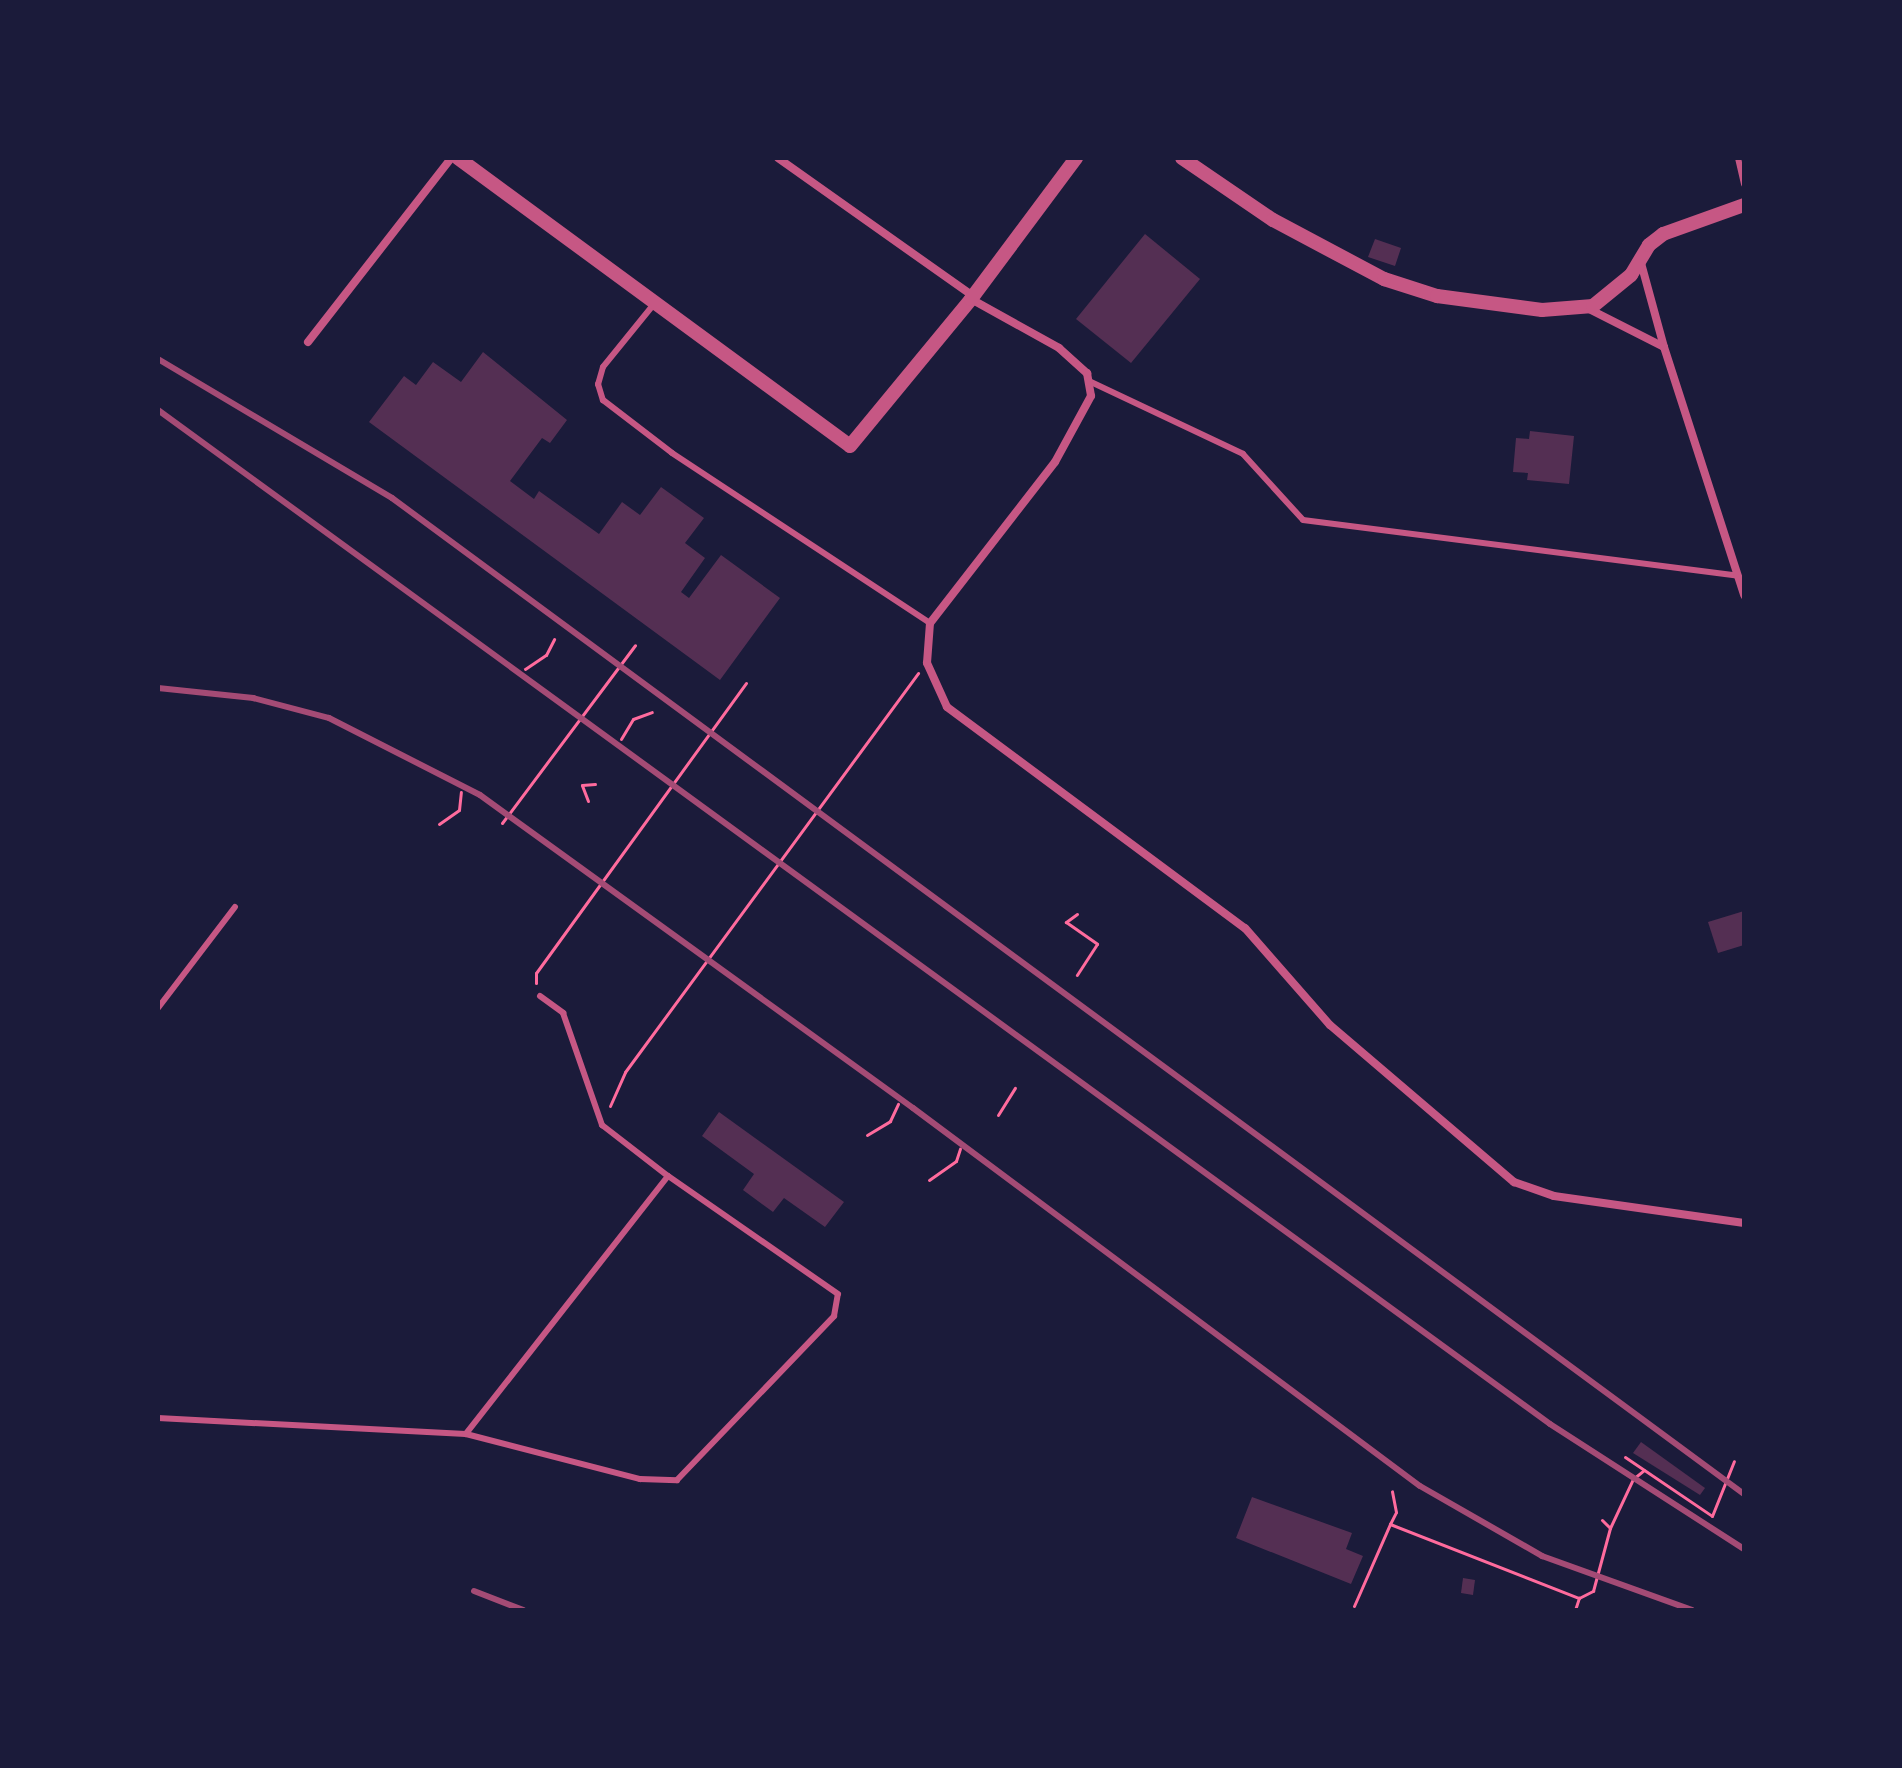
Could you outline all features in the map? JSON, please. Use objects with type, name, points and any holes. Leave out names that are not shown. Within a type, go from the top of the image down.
[{"type":"street","points":[[308,342],[451,158]]},
{"type":"street","points":[[458,158],[657,301],[850,446],[972,298],[1076,158]]},
{"type":"street","points":[[778,158],[972,298],[1059,348],[1091,382],[1087,411],[1055,462],[930,623],[925,640],[930,676],[955,715],[1245,928],[1330,1025],[1514,1182],[1554,1196],[1744,1223]]},
{"type":"street","points":[[1182,158],[1273,220],[1384,279],[1437,296],[1502,306],[1586,308],[1664,347]]},
{"type":"street","points":[[1586,308],[1612,294],[1663,234],[1744,205]]},
{"type":"street","points":[[1640,259],[1664,347],[1744,595]]},
{"type":"lane","points":[[1738,158],[1744,184]]},
{"type":"lane","points":[[657,301],[603,367],[598,384],[603,400],[672,453],[930,623]]},
{"type":"lane","points":[[1091,382],[1243,454],[1303,520],[1738,576]]},
{"type":"lane","points":[[158,1008],[235,907]]},
{"type":"lane","points":[[158,1418],[330,1431],[466,1434],[640,1479],[677,1480],[834,1316],[838,1294],[668,1176],[602,1125],[563,1013],[540,996]]},
{"type":"lane","points":[[466,1434],[668,1176]]},
{"type":"path","points":[[525,669],[546,655],[554,639]]},
{"type":"path","points":[[502,823],[635,645]]},
{"type":"path","points":[[602,1125],[625,1072],[918,674]]},
{"type":"path","points":[[536,973],[746,683]]},
{"type":"path","points":[[621,739],[633,719],[652,712]]},
{"type":"path","points":[[588,801],[582,785],[595,784]]},
{"type":"path","points":[[439,824],[459,810],[461,792]]},
{"type":"path","points":[[1077,914],[1066,922],[1097,944],[1077,975]]},
{"type":"path","points":[[998,1115],[1015,1088]]},
{"type":"path","points":[[867,1135],[890,1121],[898,1104]]},
{"type":"path","points":[[929,1180],[956,1161],[960,1149]]},
{"type":"path","points":[[1625,1457],[1712,1516],[1734,1461]]},
{"type":"path","points":[[1575,1610],[1579,1598],[1593,1591],[1610,1528],[1633,1479],[1644,1470]]},
{"type":"path","points":[[1354,1606],[1396,1512],[1392,1491]]},
{"type":"path","points":[[1602,1520],[1610,1528]]},
{"type":"path","points":[[1390,1524],[1579,1598]]},
{"type":"building","points":[[1145,234],[1200,279],[1131,363],[1076,319]]},
{"type":"building","points":[[1375,239],[1401,248],[1395,266],[1368,257]]},
{"type":"building","points":[[483,352],[567,420],[550,443],[542,438],[510,481],[534,499],[539,491],[599,534],[622,502],[640,515],[661,487],[704,518],[685,543],[705,558],[681,592],[689,598],[721,555],[780,598],[720,680],[369,422],[404,376],[416,385],[433,362],[461,382]]},
{"type":"building","points":[[1530,431],[1574,436],[1569,484],[1527,480],[1528,473],[1513,472],[1516,438],[1529,439]]},
{"type":"building","points":[[1744,911],[1744,945],[1718,953],[1708,922]]},
{"type":"building","points":[[719,1112],[844,1202],[825,1227],[784,1198],[773,1212],[743,1190],[754,1174],[702,1136]]},
{"type":"building","points":[[1641,1442],[1705,1488],[1700,1495],[1633,1453]]},
{"type":"building","points":[[1252,1497],[1352,1533],[1346,1549],[1363,1556],[1351,1584],[1236,1538]]},
{"type":"building","points":[[1463,1578],[1475,1580],[1473,1595],[1461,1593]]},
{"type":"railway","points":[[158,359],[392,498],[1744,1494]]},
{"type":"railway","points":[[158,410],[1550,1424],[1744,1549]]},
{"type":"railway","points":[[158,688],[253,698],[329,718],[480,795],[913,1108],[1420,1486],[1542,1556],[1692,1610]]},
{"type":"railway","points":[[474,1591],[523,1610]]}]
